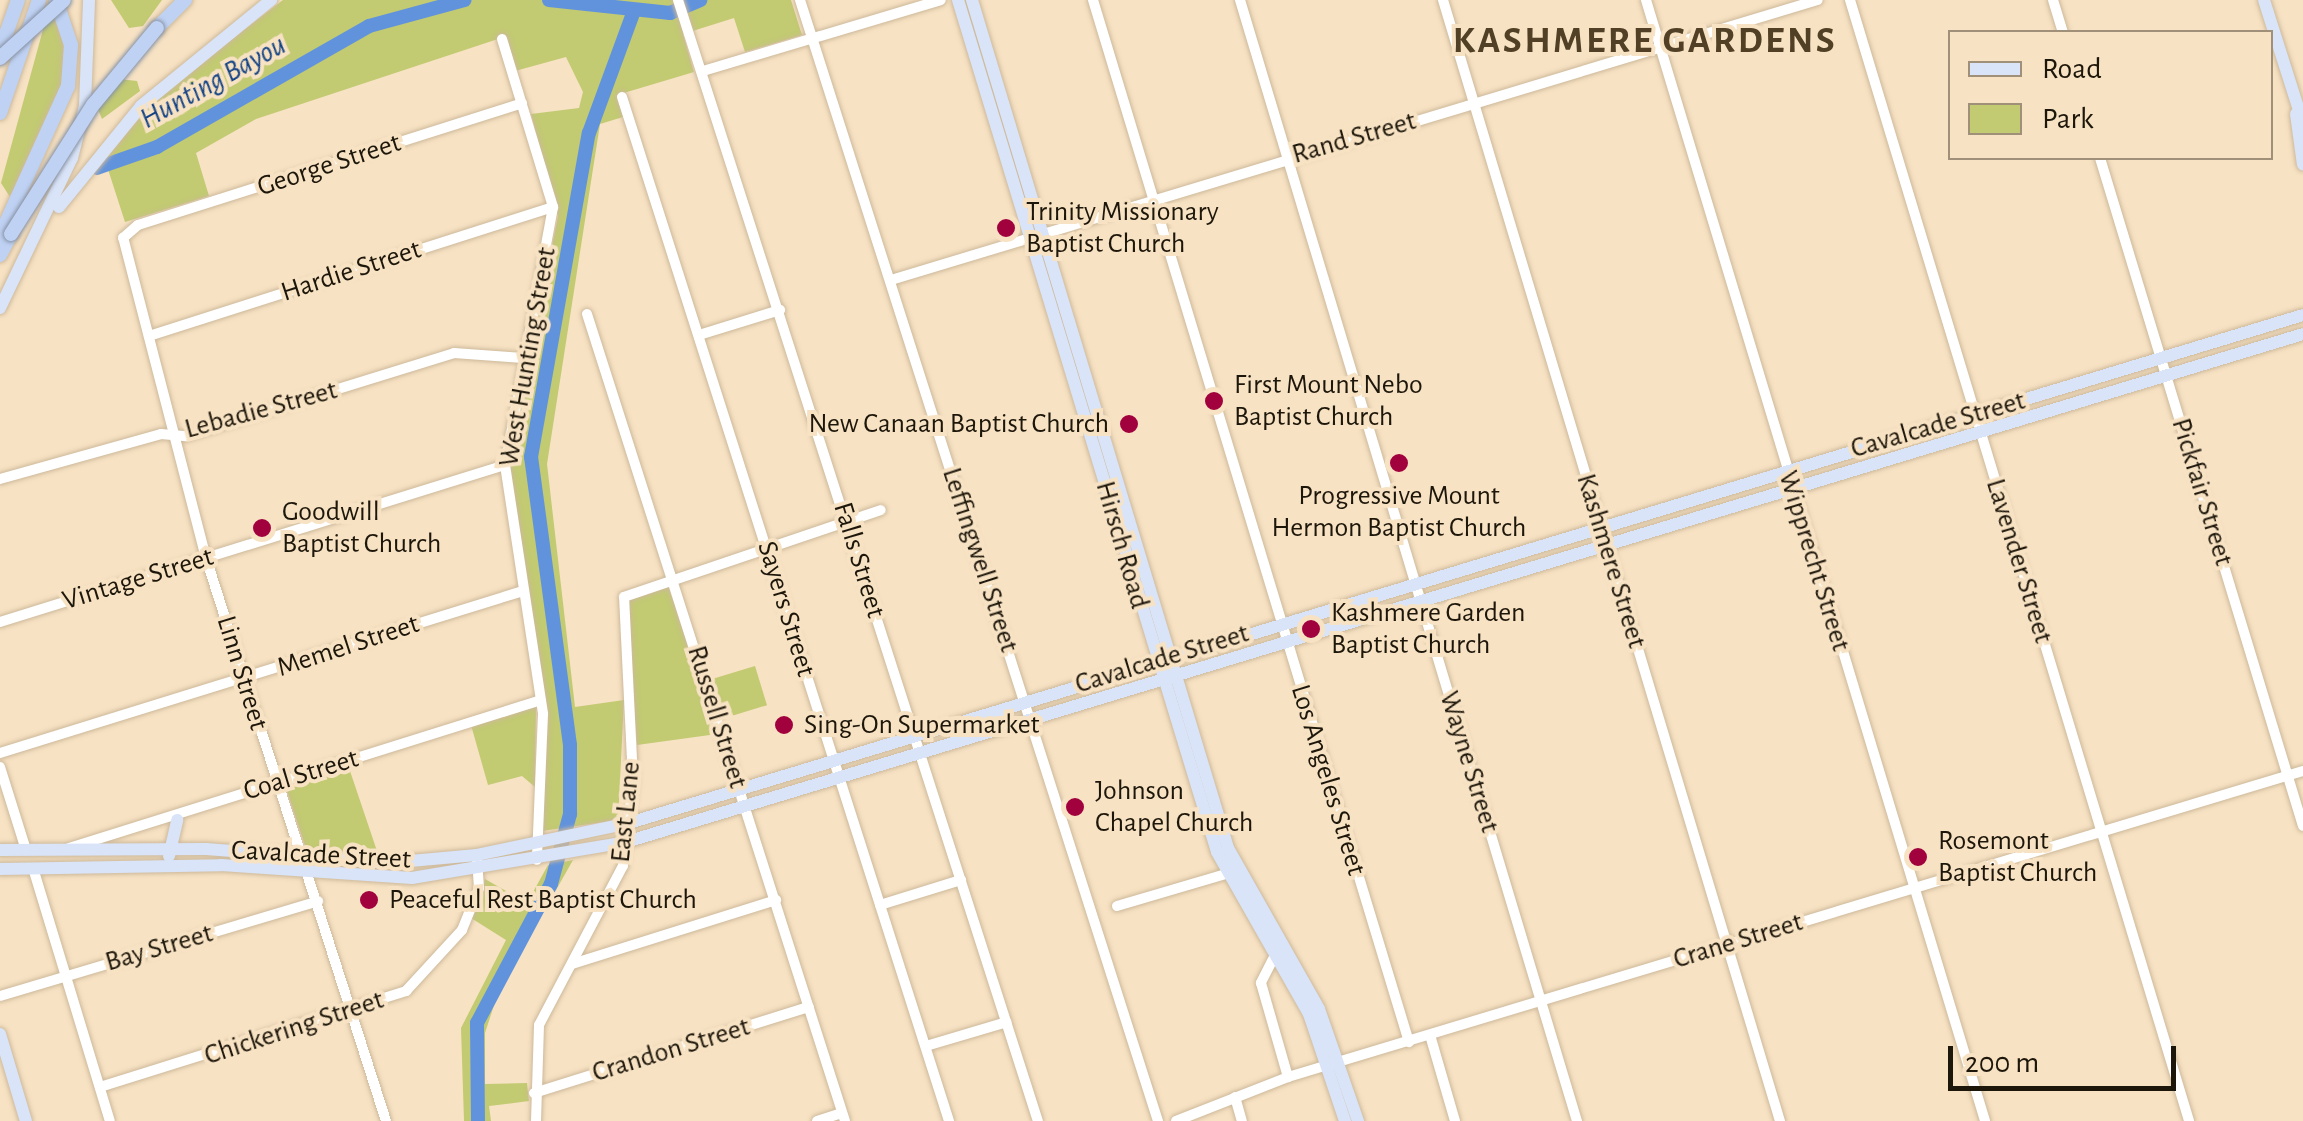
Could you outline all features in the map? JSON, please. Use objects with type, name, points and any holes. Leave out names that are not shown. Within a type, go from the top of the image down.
[{"type":"highway","points":[[0,55],[18,0]]},
{"type":"highway","points":[[0,113],[40,0]]},
{"type":"highway","points":[[0,255],[5,233],[68,86],[70,45],[56,0]]},
{"type":"highway","points":[[0,55],[64,0]]},
{"type":"highway","points":[[5,233],[92,105],[185,0]]},
{"type":"main road","points":[[49,221],[85,106],[88,0]]},
{"type":"main road","points":[[0,308],[49,221],[141,106],[271,0]]},
{"type":"main road","name":"Hirsch Road","points":[[958,0],[1037,236]]},
{"type":"main road","name":"Hirsch Road","points":[[972,0],[1099,447],[1231,872],[1334,1064]]},
{"type":"main road","points":[[2264,0],[2297,87],[2303,164]]},
{"type":"main road","name":"Cavalcade Street","points":[[0,850],[169,849],[389,863],[476,855],[628,823],[1600,525],[2303,315]]},
{"type":"main road","name":"Cavalcade Street","points":[[0,869],[169,865],[390,879],[478,872],[626,842],[2303,334]]},
{"type":"main road","points":[[2068,386],[2072,404]]},
{"type":"main road","points":[[1880,442],[1885,460]]},
{"type":"main road","points":[[1692,498],[1698,517]]},
{"type":"main road","points":[[1505,555],[1512,574]]},
{"type":"main road","points":[[169,865],[177,820]]},
{"type":"main road","points":[[389,863],[390,879]]},
{"type":"main road","points":[[0,1034],[26,1121]]},
{"type":"main road","points":[[1334,1064],[1345,1121]]},
{"type":"main road","points":[[1334,1064],[1358,1121]]},
{"type":"street","name":"Falls Street","points":[[678,0],[1038,1121]]},
{"type":"street","name":"Leffingwell Street","points":[[800,0],[1158,1121]]},
{"type":"street","points":[[703,71],[941,0]]},
{"type":"street","name":"Los Angeles Street","points":[[1093,0],[1409,1042]]},
{"type":"street","name":"Wayne Street","points":[[1240,0],[1577,1121]]},
{"type":"street","name":"Kashmere Street","points":[[1444,0],[1780,1121]]},
{"type":"street","name":"Wipprecht Street","points":[[1646,0],[1985,1121]]},
{"type":"street","name":"Rand Street","points":[[891,280],[1818,0]]},
{"type":"street","name":"Lavender Street","points":[[1850,0],[2189,1121]]},
{"type":"street","points":[[2053,0],[2062,30]]},
{"type":"street","name":"West Hunting Street","points":[[502,39],[553,207],[505,466],[540,700],[535,842],[543,859]]},
{"type":"street","name":"Sayers Street","points":[[622,97],[950,1121]]},
{"type":"street","name":"George Street","points":[[136,226],[522,103]]},
{"type":"street","name":"Pickfair Street","points":[[2101,160],[2303,826]]},
{"type":"street","name":"Hardie Street","points":[[149,336],[553,207]]},
{"type":"street","name":"Linn Street","points":[[136,226],[122,250],[178,435],[206,558],[386,1121]]},
{"type":"street","points":[[699,334],[780,310]]},
{"type":"street","name":"Russell Street","points":[[587,314],[844,1117]]},
{"type":"street","name":"Lebadie Street","points":[[0,479],[178,435],[454,353],[522,358]]},
{"type":"street","name":"Vintage Street","points":[[0,622],[505,466]]},
{"type":"street","name":"East Lane","points":[[536,1121],[534,1040],[571,964],[612,894],[626,842],[632,700],[620,608],[635,588],[881,510]]},
{"type":"street","name":"Memel Street","points":[[0,753],[523,592]]},
{"type":"street","name":"Coal Street","points":[[64,850],[177,820],[276,783],[540,700]]},
{"type":"street","points":[[0,767],[26,850]]},
{"type":"street","name":"Crane Street","points":[[1176,1121],[1288,1076],[2303,770]]},
{"type":"street","points":[[476,855],[478,872]]},
{"type":"street","points":[[33,868],[110,1121]]},
{"type":"street","name":"Chickering Street","points":[[100,1087],[352,1013],[406,991],[439,963],[472,910],[478,872]]},
{"type":"street","points":[[1117,906],[1231,872]]},
{"type":"street","points":[[880,904],[961,880]]},
{"type":"street","points":[[571,964],[776,900]]},
{"type":"street","name":"Bay Street","points":[[0,996],[318,902]]},
{"type":"street","points":[[1278,955],[1261,983],[1288,1076]]},
{"type":"street","name":"Crandon Street","points":[[534,1093],[809,1007]]},
{"type":"street","points":[[926,1046],[1007,1022]]},
{"type":"street","points":[[1430,1035],[1454,1121]]},
{"type":"street","points":[[1235,1097],[1242,1121]]},
{"type":"street","points":[[817,1121],[844,1117]]},
{"type":"green space","points":[[111,0],[162,0],[143,26],[129,28]]},
{"type":"green space","points":[[283,0],[791,0],[802,35],[745,52],[734,18],[683,34],[694,72],[617,95],[623,117],[600,124],[547,464],[575,707],[624,700],[618,820],[542,831],[546,748],[507,473],[558,216],[531,114],[579,108],[583,92],[566,57],[515,71],[504,37],[256,119],[196,153],[209,196],[125,222],[104,157],[166,90]]},
{"type":"green space","points":[[50,4],[64,42],[63,83],[10,197],[1,183]]},
{"type":"green space","points":[[119,79],[137,81],[140,91],[102,119],[97,107]]},
{"type":"green space","points":[[667,582],[717,734],[637,745],[626,601]]},
{"type":"green space","points":[[755,666],[767,705],[719,720],[707,681]]},
{"type":"green space","points":[[536,707],[535,787],[522,776],[488,785],[471,725]]},
{"type":"green space","points":[[349,768],[378,854],[306,849],[286,788]]},
{"type":"green space","points":[[573,860],[498,993],[485,1033],[485,1084],[527,1083],[529,1101],[489,1106],[491,1121],[464,1121],[461,1028],[506,940],[471,918],[485,879],[527,903],[548,865]]},
{"type":"waterway","name":"Hunting Bayou","points":[[97,168],[157,147],[369,26],[465,0]]},
{"type":"waterway","name":"Hunting Bayou","points":[[549,0],[670,13],[700,0]]},
{"type":"waterway","points":[[478,1121],[477,1023],[551,884],[570,814],[570,745],[531,457],[589,133],[634,11]]},
{"type":"place","name":"Trinity Missionary Baptist Church","points":[[1006,228]]},
{"type":"place","name":"First Mount Nebo Baptist Church","points":[[1214,401]]},
{"type":"place","name":"New Canaan Baptist Church","points":[[1129,424]]},
{"type":"place","name":"Progressive Mount Hermon Baptist Church","points":[[1399,463]]},
{"type":"place","name":"Goodwill Baptist Church","points":[[262,528]]},
{"type":"place","name":"Kashmere Garden Baptist Church","points":[[1311,629]]},
{"type":"place","name":"Sing-On Supermarket","points":[[784,725]]},
{"type":"place","name":"Johnson Chapel Church","points":[[1075,807]]},
{"type":"place","name":"Rosemont Baptist Church","points":[[1918,857]]},
{"type":"place","name":"Peaceful Rest Baptist Church","points":[[369,900]]},
{"type":"district","name":"KASHMERE GARDENS","points":[[1645,42]]}]
